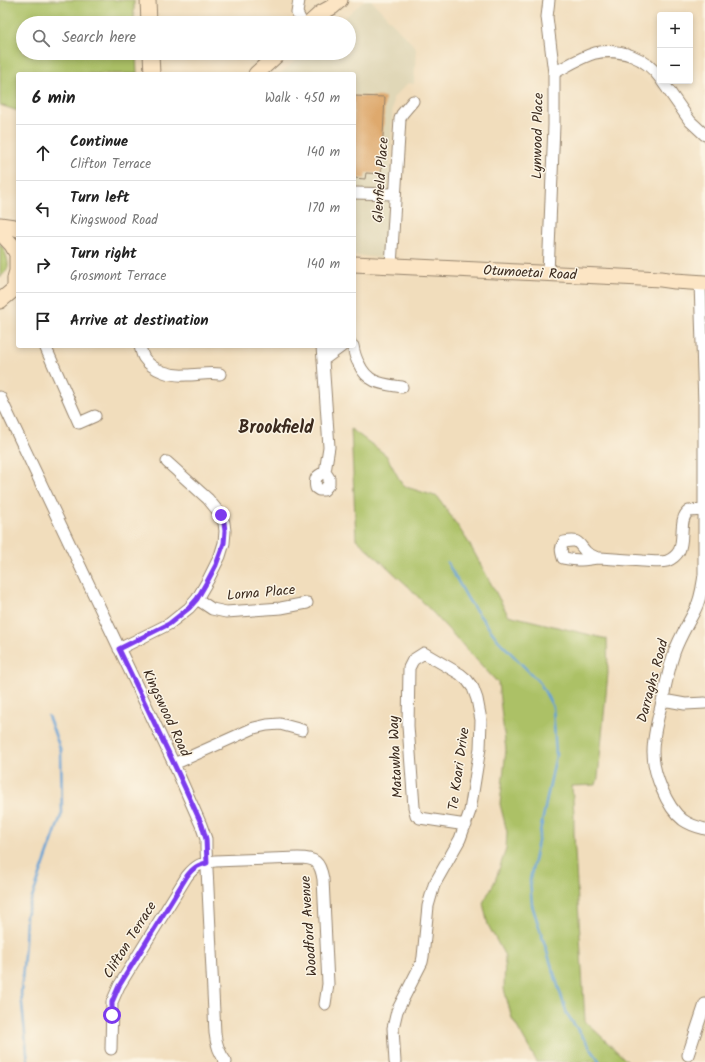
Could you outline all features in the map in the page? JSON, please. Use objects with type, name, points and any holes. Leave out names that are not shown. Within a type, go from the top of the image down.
[{"type":"main road","points":[[148,0],[149,16]]},
{"type":"main road","points":[[318,16],[340,0]]},
{"type":"main road","points":[[151,60],[152,72]]},
{"type":"main road","points":[[258,72],[271,60]]},
{"type":"main road","points":[[0,225],[16,228]]},
{"type":"main road","points":[[0,232],[16,251]]},
{"type":"main road","name":"Otumoetai Road","points":[[356,264],[661,279],[702,283]]},
{"type":"main road","points":[[0,301],[16,289]]},
{"type":"street","points":[[298,16],[297,13],[299,0]]},
{"type":"street","name":"Lynwood Place","points":[[548,274],[554,124],[554,73],[547,16],[549,0]]},
{"type":"street","points":[[554,73],[595,53],[619,51],[641,60],[649,65],[657,74]]},
{"type":"street","points":[[664,84],[690,121],[705,135]]},
{"type":"street","name":"Glenfield Place","points":[[391,266],[400,119],[402,114],[413,101]]},
{"type":"street","points":[[356,193],[395,194]]},
{"type":"street","name":"Darraghs Road","points":[[702,283],[704,575],[702,589],[696,609],[673,654],[655,731],[653,752],[655,768],[668,802],[678,815],[692,825],[705,829]]},
{"type":"street","points":[[45,348],[79,423],[96,416]]},
{"type":"street","points":[[141,348],[143,357],[150,364],[169,374],[220,374]]},
{"type":"street","points":[[322,348],[329,447],[325,472]]},
{"type":"street","points":[[323,360],[339,348]]},
{"type":"street","points":[[354,348],[360,367],[369,378],[380,383],[402,386]]},
{"type":"street","name":"Kingswood Road","points":[[0,397],[174,764],[203,830],[206,839],[215,1033],[218,1049],[226,1062]]},
{"type":"street","points":[[119,649],[169,624],[189,608],[197,599],[222,551],[225,531],[221,515],[208,499],[167,462]]},
{"type":"street","points":[[597,558],[657,562],[668,561],[678,553],[681,546],[685,514],[689,511],[704,510]]},
{"type":"street","name":"Lorna Place","points":[[197,599],[212,609],[226,612],[282,608],[307,603]]},
{"type":"street","name":"Matawha Way","points":[[424,653],[413,660],[409,668],[408,726],[415,811],[416,815],[420,818],[466,825]]},
{"type":"street","name":"Te Koari Drive","points":[[395,1062],[393,1036],[397,1011],[422,962],[428,906],[434,885],[460,839],[466,825],[470,811],[480,748],[481,720],[477,699],[473,688],[460,674],[424,653]]},
{"type":"street","points":[[663,700],[685,704],[705,703]]},
{"type":"street","points":[[174,764],[254,728],[280,724],[302,730]]},
{"type":"street","name":"Woodford Avenue","points":[[207,863],[215,861],[298,858],[311,859],[317,862],[320,866],[323,879],[328,984],[325,1004]]},
{"type":"street","name":"Clifton Terrace","points":[[112,1049],[112,1002],[119,986],[187,876],[199,864],[207,863]]},
{"type":"street","points":[[688,1055],[705,1004]]},
{"type":"shaded area","points":[[365,0],[371,0],[416,48],[414,84],[408,83],[393,98],[387,259],[356,255],[356,72],[282,72],[296,60],[356,60],[356,16],[346,16]]},
{"type":"green space","points":[[0,0],[134,0],[134,16],[16,16],[16,60],[136,60],[137,72],[16,72],[16,110],[0,105]]},
{"type":"green space","points":[[0,243],[8,260],[8,267],[0,277]]},
{"type":"green space","points":[[351,429],[386,455],[403,486],[438,497],[469,543],[508,615],[607,639],[608,673],[598,778],[596,785],[572,786],[574,834],[585,1021],[628,1062],[537,1062],[512,1018],[504,989],[505,956],[488,925],[483,903],[495,881],[506,849],[507,832],[500,804],[506,750],[498,683],[409,587],[356,539]]},
{"type":"building","points":[[356,96],[385,97],[381,174],[366,173],[365,179],[356,178]]},
{"type":"waterway","points":[[447,562],[469,601],[498,640],[540,683],[553,707],[556,755],[530,880],[532,905],[567,1014],[600,1062]]},
{"type":"waterway","points":[[28,1062],[21,994],[26,915],[62,813],[61,751],[48,716]]},
{"type":"district","name":"Brookfield","points":[[276,428]]},
{"type":"route","points":[[112,1015],[112,1002],[119,986],[187,876],[199,864],[207,863],[206,839],[202,825],[119,649],[169,624],[189,608],[197,599],[222,551],[225,531],[221,515]]}]
